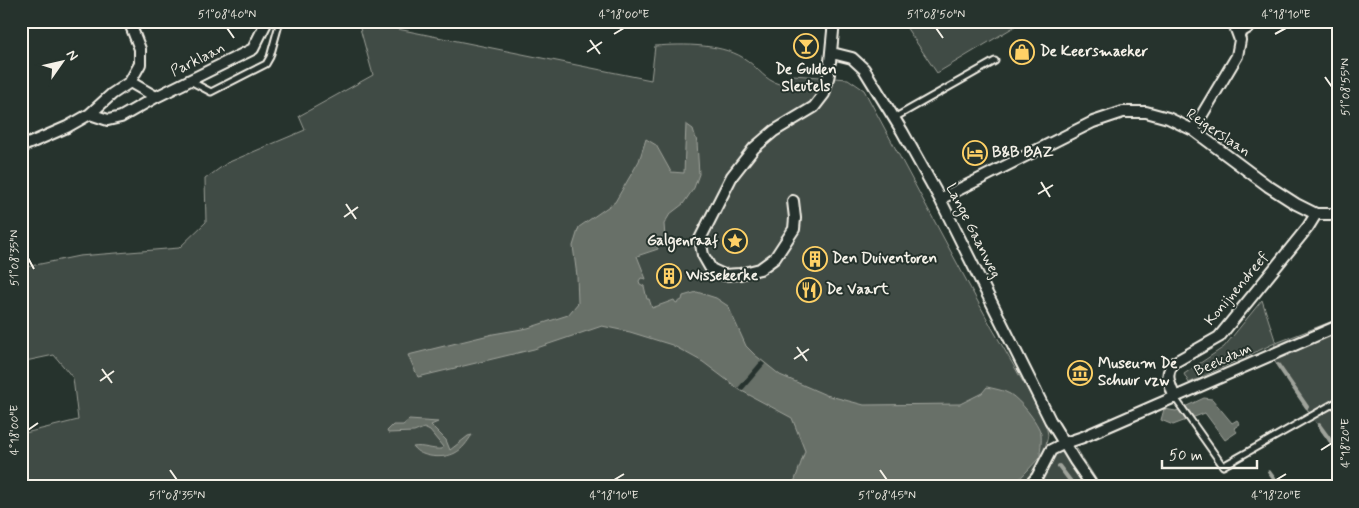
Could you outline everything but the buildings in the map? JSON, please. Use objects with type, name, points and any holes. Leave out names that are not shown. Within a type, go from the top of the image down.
[{"type":"street","points":[[21,147],[90,114],[112,94],[130,82],[140,64],[140,49],[130,21]]},
{"type":"street","name":"Parklaan","points":[[90,114],[108,120],[121,117],[156,97],[253,49],[267,21]]},
{"type":"street","name":"Lange Gaanweg","points":[[834,21],[831,58],[852,58],[864,69],[894,118],[940,199],[1050,420],[1093,487]]},
{"type":"street","points":[[1193,130],[1237,56],[1240,46],[1239,33],[1234,21]]},
{"type":"street","points":[[1239,33],[1259,21]]},
{"type":"street","points":[[793,201],[794,229],[775,258],[760,269],[740,274],[724,275],[711,269],[703,255],[700,239],[732,176],[754,148],[774,132],[814,107],[824,94],[829,74]]},
{"type":"street","points":[[130,82],[156,97]]},
{"type":"street","name":"Reigerslaan","points":[[940,199],[1093,122],[1123,112],[1146,112],[1168,118],[1193,130],[1268,186],[1296,204],[1316,214],[1338,214]]},
{"type":"street","name":"Konijnendreef","points":[[1175,398],[1166,376],[1169,368],[1175,362],[1220,336],[1308,227],[1316,214]]},
{"type":"street","name":"Beekdam","points":[[1064,443],[1175,398],[1338,326]]},
{"type":"street","points":[[1028,487],[1037,477],[1051,450],[1064,443]]},
{"type":"lane","points":[[190,80],[211,92],[266,64],[270,57],[280,21]]},
{"type":"lane","points":[[894,118],[996,61]]},
{"type":"lane","points":[[1175,398],[1223,466],[1338,401]]},
{"type":"shaded area","points":[[358,21],[651,80],[655,46],[678,45],[716,48],[739,55],[766,77],[779,84],[793,75],[848,79],[864,90],[992,328],[1045,420],[1048,435],[1044,454],[1077,449],[1101,487],[21,487],[21,434],[78,420],[73,378],[54,355],[21,362],[21,268],[79,256],[179,248],[206,222],[205,179],[227,163],[305,130],[299,116],[373,75]]},
{"type":"shaded area","points":[[915,21],[1024,21],[937,73],[906,27]]},
{"type":"shaded area","points":[[686,124],[693,129],[697,142],[699,174],[694,188],[683,204],[670,214],[664,224],[665,237],[655,241],[658,249],[637,256],[646,279],[641,278],[639,281],[644,286],[647,299],[649,299],[652,308],[674,300],[676,303],[682,300],[683,296],[697,292],[716,298],[728,306],[746,346],[780,375],[826,395],[864,405],[960,404],[982,393],[987,387],[1007,393],[1019,401],[1041,434],[1040,457],[1012,487],[786,487],[795,480],[805,451],[792,418],[740,390],[703,362],[672,345],[630,332],[602,326],[534,349],[418,377],[408,355],[493,334],[528,328],[568,315],[578,303],[573,246],[579,227],[615,202],[639,161],[646,139],[656,145],[671,172],[684,173]]},
{"type":"shaded area","points":[[1262,300],[1276,343],[1338,319],[1338,455],[1273,359],[1275,343],[1189,383],[1184,374],[1224,347]]},
{"type":"shaded area","points":[[1204,398],[1212,399],[1232,423],[1237,420],[1240,424],[1234,428],[1237,432],[1225,440],[1205,413],[1173,425],[1161,420],[1164,409],[1176,411]]},
{"type":"shaded area","points":[[409,420],[438,422],[431,425],[446,440],[450,450],[472,435],[463,447],[455,453],[439,457],[427,455],[413,447],[442,449],[443,447],[430,431],[424,428],[414,432],[388,433],[387,431],[393,425],[403,425]]},
{"type":"pier","points":[[761,361],[765,364],[742,391],[738,388]]},
{"type":"waterway","points":[[1278,365],[1307,407]]},
{"type":"waterway","points":[[1319,425],[1338,451]]},
{"type":"waterway","points":[[1059,466],[1075,487]]},
{"type":"waterway","points":[[1269,472],[1280,487]]},
{"type":"place","name":"De Gulden Sleutels","points":[[806,46]]},
{"type":"place","name":"De Keersmaeker","points":[[1022,52]]},
{"type":"place","name":"B&B BAZ","points":[[975,153]]},
{"type":"place","name":"Galgenraaf","points":[[735,241]]},
{"type":"place","name":"Den Duiventoren","points":[[815,259]]},
{"type":"place","name":"Wissekerke","points":[[669,276]]},
{"type":"place","name":"De Vaart","points":[[809,290]]},
{"type":"place","name":"Museum De Schuur vzw","points":[[1080,373]]}]
